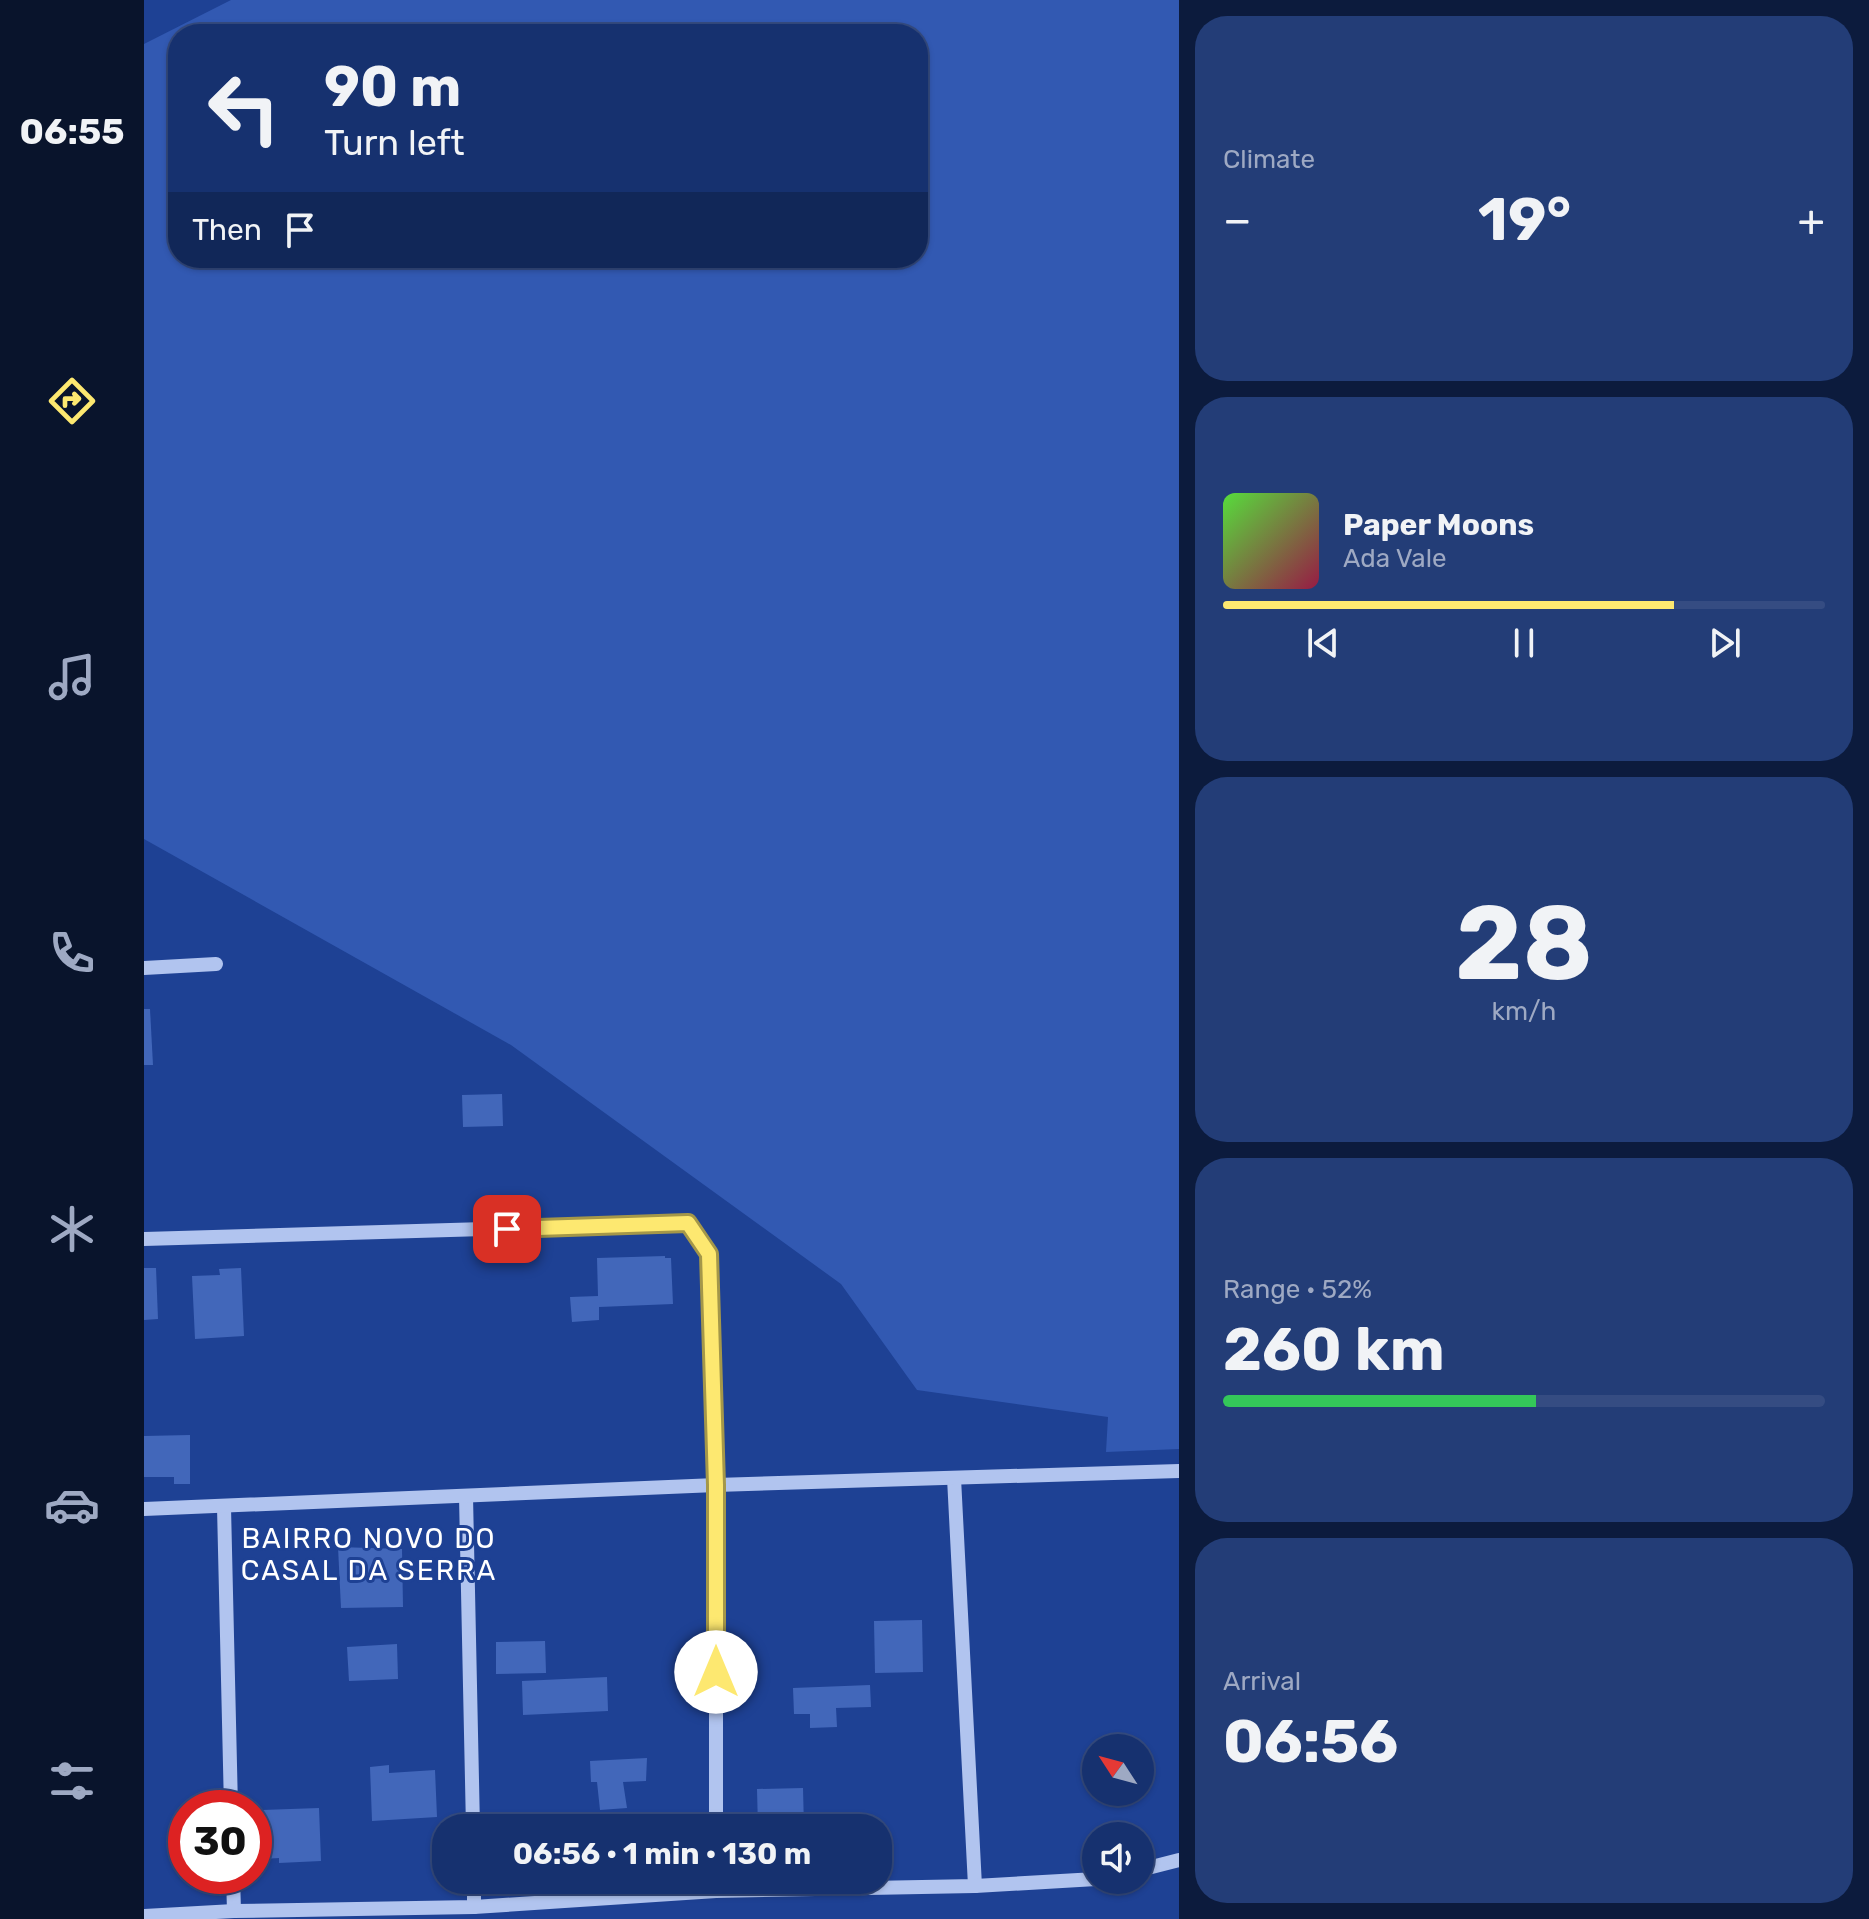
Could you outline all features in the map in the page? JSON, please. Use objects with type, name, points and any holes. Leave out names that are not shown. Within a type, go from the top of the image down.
[{"type":"street","points":[[144,968],[216,964]]},
{"type":"street","points":[[144,1239],[688,1223],[709,1254],[716,1485],[716,1814]]},
{"type":"street","points":[[144,1509],[716,1485],[1179,1471]]},
{"type":"street","points":[[954,1478],[975,1886]]},
{"type":"street","points":[[466,1496],[473,1814]]},
{"type":"street","points":[[224,1507],[231,1790]]},
{"type":"street","points":[[1154,1866],[1179,1860]]},
{"type":"street","points":[[892,1886],[975,1886],[1082,1880]]},
{"type":"street","points":[[234,1894],[234,1911]]},
{"type":"street","points":[[474,1894],[474,1907]]},
{"type":"street","points":[[144,1916],[234,1911],[474,1907],[617,1894]]},
{"type":"shaded area","points":[[231,0],[1179,0],[1179,1449],[1106,1452],[1108,1417],[917,1390],[841,1284],[511,1045],[144,839],[144,44],[168,32],[168,268],[928,268],[928,24],[184,24]]},
{"type":"building","points":[[144,1009],[150,1009],[153,1065],[144,1065]]},
{"type":"building","points":[[502,1094],[503,1126],[463,1127],[462,1095]]},
{"type":"building","points":[[597,1258],[671,1258],[673,1304],[599,1307],[599,1320],[572,1322],[570,1297],[598,1296]]},
{"type":"building","points":[[144,1268],[156,1268],[158,1319],[144,1320]]},
{"type":"building","points":[[241,1268],[244,1336],[195,1339],[192,1276],[220,1275],[219,1269]]},
{"type":"building","points":[[190,1435],[190,1484],[174,1484],[174,1477],[144,1477],[144,1436]]},
{"type":"building","points":[[338,1547],[402,1549],[403,1607],[341,1608]]},
{"type":"building","points":[[922,1620],[923,1672],[875,1673],[874,1621]]},
{"type":"building","points":[[545,1641],[546,1673],[496,1674],[496,1642]]},
{"type":"building","points":[[397,1644],[398,1679],[349,1681],[347,1647]]},
{"type":"building","points":[[607,1677],[608,1711],[523,1715],[522,1681]]},
{"type":"building","points":[[870,1685],[871,1707],[836,1708],[837,1727],[810,1728],[810,1714],[794,1714],[793,1688]]},
{"type":"building","points":[[647,1758],[646,1781],[623,1782],[627,1808],[600,1810],[597,1782],[591,1782],[590,1761]]},
{"type":"building","points":[[389,1765],[389,1773],[435,1770],[437,1814],[432,1814],[432,1817],[372,1821],[370,1767]]},
{"type":"building","points":[[803,1788],[804,1814],[758,1814],[757,1789]]},
{"type":"building","points":[[319,1808],[321,1861],[279,1863],[279,1858],[272,1858],[272,1810]]},
{"type":"district","name":"BAIRRO NOVO DO CASAL DA SERRA","points":[[369,1554]]},
{"type":"route","points":[[507,1229],[688,1223],[709,1254],[716,1485],[716,1672]]}]
